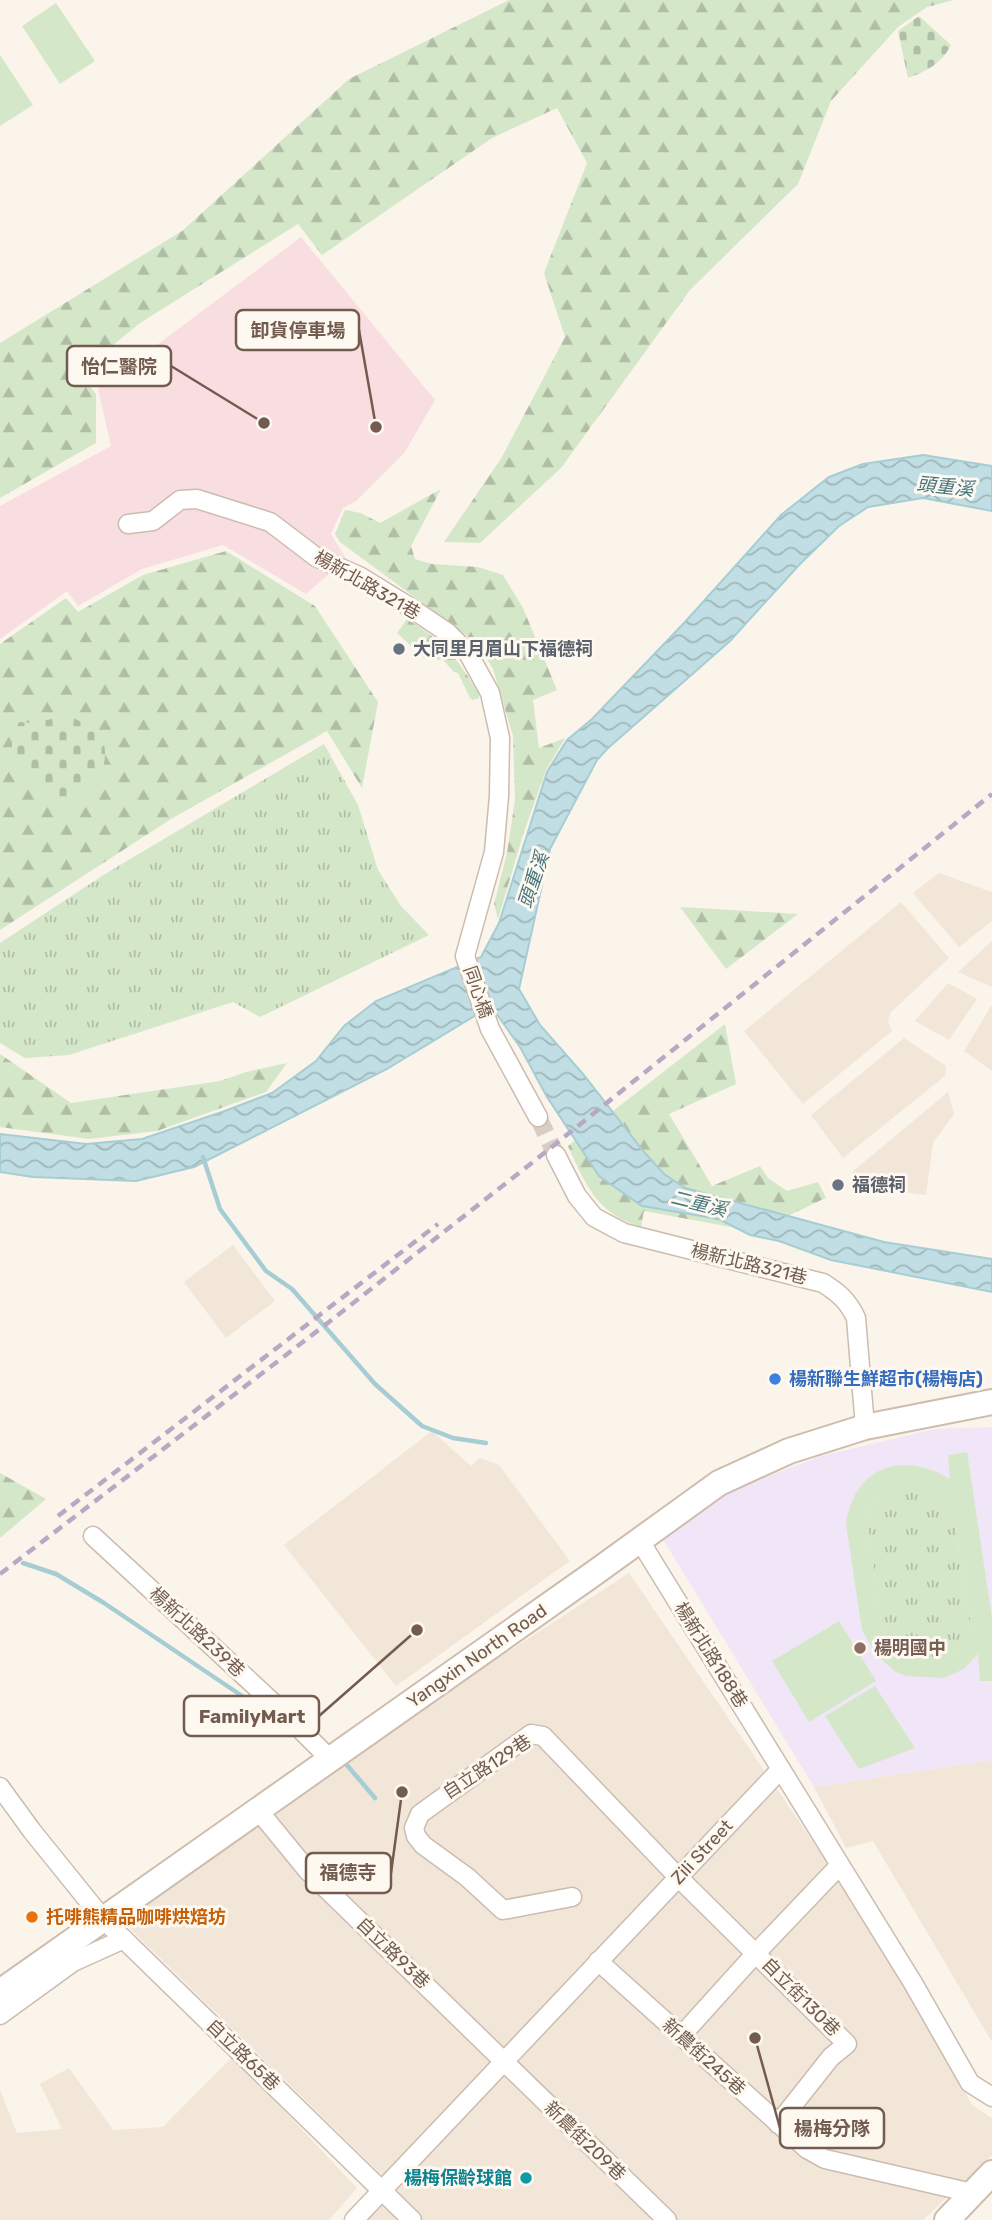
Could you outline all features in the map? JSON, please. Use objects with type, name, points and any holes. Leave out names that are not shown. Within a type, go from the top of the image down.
[{"type":"street","name":"楊新北路321巷","points":[[128,524],[153,521],[180,500],[197,499],[270,522],[316,558],[359,576],[408,606],[448,633],[468,653],[491,693],[500,738],[494,852],[465,956]]},
{"type":"street","name":"同心橋","points":[[465,956],[490,1029],[538,1117]]},
{"type":"street","name":"楊新北路321巷","points":[[556,1155],[577,1196],[594,1217],[624,1233],[823,1283],[839,1292],[856,1318],[865,1427]]},
{"type":"street","name":"Yangxin North Road","points":[[0,1992],[719,1483],[789,1451],[865,1427],[992,1402]]},
{"type":"street","name":"楊新北路239巷","points":[[93,1536],[281,1710],[330,1759]]},
{"type":"street","name":"楊新北路188巷","points":[[640,1541],[781,1769]]},
{"type":"street","name":"自立路129巷","points":[[572,1897],[503,1910],[467,1877],[423,1845],[414,1828],[420,1814],[531,1734],[543,1736],[678,1877]]},
{"type":"street","points":[[781,1769],[913,1983],[970,2083],[992,2097]]},
{"type":"street","name":"Zili Street","points":[[354,2220],[781,1769]]},
{"type":"street","name":"自立路65巷","points":[[0,1787],[103,1919],[412,2220]]},
{"type":"street","name":"自立路93巷","points":[[258,1810],[308,1871],[503,2063]]},
{"type":"street","points":[[681,2036],[756,1952],[840,1866]]},
{"type":"street","name":"自立街130巷","points":[[678,1877],[847,2044],[831,2057],[778,2124]]},
{"type":"street","points":[[0,2015],[73,1962],[124,1939]]},
{"type":"street","name":"新農街245巷","points":[[598,1961],[807,2149],[825,2159],[972,2193]]},
{"type":"street","name":"新農街209巷","points":[[503,2063],[667,2220]]},
{"type":"street","points":[[947,2220],[992,2172]]},
{"type":"shaded area","points":[[301,237],[435,400],[405,452],[356,501],[343,508],[331,534],[346,559],[306,594],[223,545],[142,569],[78,606],[67,591],[0,639],[0,506],[111,446],[98,389]]},
{"type":"shaded area","points":[[939,873],[992,892],[992,921],[959,947],[913,893]]},
{"type":"shaded area","points":[[901,902],[949,958],[890,1013],[888,1022],[892,1031],[803,1104],[744,1031]]},
{"type":"shaded area","points":[[992,941],[992,987],[958,972]]},
{"type":"shaded area","points":[[948,983],[977,999],[949,1040],[915,1021]]},
{"type":"shaded area","points":[[992,1006],[992,1071],[964,1051]]},
{"type":"shaded area","points":[[904,1038],[946,1066],[945,1076],[843,1158],[811,1115]]},
{"type":"shaded area","points":[[948,1092],[954,1114],[933,1143],[926,1195],[866,1191],[852,1172]]},
{"type":"shaded area","points":[[233,1245],[275,1301],[226,1338],[184,1282]]},
{"type":"shaded area","name":"楊明國中","points":[[992,1427],[992,1760],[814,1787],[661,1536],[725,1493],[821,1456],[935,1429]]},
{"type":"shaded area","points":[[432,1431],[471,1466],[480,1458],[499,1465],[570,1561],[396,1686],[284,1545]]},
{"type":"shaded area","points":[[629,1573],[909,1982],[972,2105],[992,2118],[992,2155],[923,2220],[354,2220],[391,2184],[116,1915],[309,1781]]},
{"type":"shaded area","points":[[992,1760],[992,2042],[873,1841],[846,1848],[814,1787]]},
{"type":"shaded area","points":[[233,2056],[357,2188],[329,2220],[0,2220],[0,2090],[17,2133],[62,2129],[40,2084],[69,2068],[113,2130],[163,2127]]},
{"type":"green space","points":[[509,0],[954,0],[927,7],[898,27],[831,101],[798,184],[690,290],[561,468],[480,543],[444,542],[502,457],[565,337],[544,273],[587,163],[557,108],[492,138],[322,255],[298,224],[140,323],[79,373],[96,394],[96,443],[0,498],[0,343],[182,231],[349,79]]},
{"type":"green space","points":[[56,3],[95,61],[60,84],[22,26]]},
{"type":"green space","points":[[919,16],[951,45],[933,66],[908,78],[898,31]]},
{"type":"green space","points":[[0,55],[33,105],[0,126]]},
{"type":"green space","points":[[441,489],[411,546],[415,559],[432,564],[478,567],[503,575],[523,608],[557,690],[533,700],[539,748],[565,738],[546,770],[498,919],[494,904],[507,853],[515,800],[513,736],[493,669],[478,644],[340,542],[335,534],[345,510],[361,513],[380,523]]},
{"type":"green space","points":[[226,551],[315,606],[378,702],[362,788],[327,731],[171,819],[0,930],[0,644],[66,598],[78,612],[143,575]]},
{"type":"green space","points":[[407,619],[449,651],[471,681],[479,698],[470,698],[458,673],[443,660],[424,658],[397,633]]},
{"type":"green space","points":[[68,715],[102,733],[105,746],[100,774],[70,804],[54,798],[12,755],[12,739],[19,722],[35,723]]},
{"type":"green space","points":[[324,744],[358,805],[378,870],[401,906],[429,935],[260,1017],[233,1002],[69,1055],[25,1058],[0,1043],[0,943],[105,874]]},
{"type":"green space","points":[[680,907],[798,914],[726,969]]},
{"type":"green space","points":[[725,1024],[736,1084],[669,1114],[712,1186],[760,1166],[768,1178],[787,1191],[818,1182],[826,1198],[778,1220],[740,1229],[644,1211],[641,1227],[613,1214],[594,1196],[568,1146]]},
{"type":"green space","points":[[0,1054],[71,1103],[220,1081],[287,1063],[266,1092],[157,1131],[89,1139],[0,1127]]},
{"type":"green space","points":[[967,1452],[992,1618],[992,1681],[980,1681],[978,1654],[964,1669],[944,1678],[906,1676],[896,1672],[875,1653],[862,1630],[846,1524],[851,1505],[859,1489],[870,1477],[883,1469],[898,1465],[932,1470],[950,1479],[948,1455]],"holes":[[[898,1484],[916,1484],[941,1495],[953,1516],[971,1624],[965,1640],[955,1651],[928,1661],[901,1654],[890,1643],[882,1629],[867,1517],[874,1501],[887,1490]]]},
{"type":"green space","points":[[0,1473],[46,1499],[0,1538]]},
{"type":"green space","points":[[898,1483],[916,1484],[941,1495],[953,1516],[959,1544],[971,1624],[965,1640],[955,1651],[928,1661],[901,1654],[890,1643],[882,1629],[867,1517],[878,1497]]},
{"type":"green space","points":[[839,1621],[876,1681],[809,1722],[772,1661]]},
{"type":"green space","points":[[875,1686],[915,1748],[859,1769],[825,1716]]},
{"type":"water","points":[[923,455],[992,466],[992,511],[923,498],[868,507],[839,526],[800,564],[730,641],[607,749],[597,760],[550,849],[519,989],[540,1025],[583,1074],[644,1152],[664,1174],[685,1188],[884,1242],[992,1259],[992,1292],[831,1260],[779,1241],[750,1235],[719,1219],[642,1206],[599,1176],[547,1097],[520,1047],[491,1006],[387,1069],[194,1167],[136,1181],[33,1177],[0,1172],[0,1134],[86,1144],[142,1139],[272,1093],[316,1061],[344,1026],[376,1001],[481,957],[499,923],[547,772],[567,740],[592,719],[685,622],[781,515],[829,477],[863,464]]},
{"type":"waterway","points":[[203,1157],[220,1209],[266,1271],[292,1289],[375,1384],[422,1426],[453,1438],[486,1443]]},
{"type":"waterway","points":[[23,1563],[56,1574],[104,1603],[254,1704],[270,1726]]},
{"type":"waterway","points":[[346,1764],[375,1798]]},
{"type":"tunnel","points":[[538,1117],[556,1155]]},
{"type":"railway","points":[[0,1574],[533,1162],[992,794]]},
{"type":"railway","points":[[58,1516],[438,1224]]},
{"type":"place","name":"怡仁醫院","points":[[264,423]]},
{"type":"place","name":"卸貨停車場","points":[[376,427]]},
{"type":"place","name":"大同里月眉山下福德祠","points":[[399,649]]},
{"type":"place","name":"福德祠","points":[[838,1185]]},
{"type":"place","name":"楊新聯生鮮超市(楊梅店)","points":[[775,1379]]},
{"type":"place","name":"FamilyMart","points":[[417,1630]]},
{"type":"place","name":"楊明國中","points":[[860,1648]]},
{"type":"place","name":"福德寺","points":[[402,1792]]},
{"type":"place","name":"托啡熊精品咖啡烘焙坊","points":[[32,1917]]},
{"type":"place","name":"楊梅分隊","points":[[755,2038]]},
{"type":"place","name":"楊梅保齡球館","points":[[526,2178]]},
{"type":"water label","name":"頭重溪","points":[[945,486]]},
{"type":"water label","name":"頭重溪","points":[[533,880]]},
{"type":"water label","name":"二重溪","points":[[699,1203]]}]
